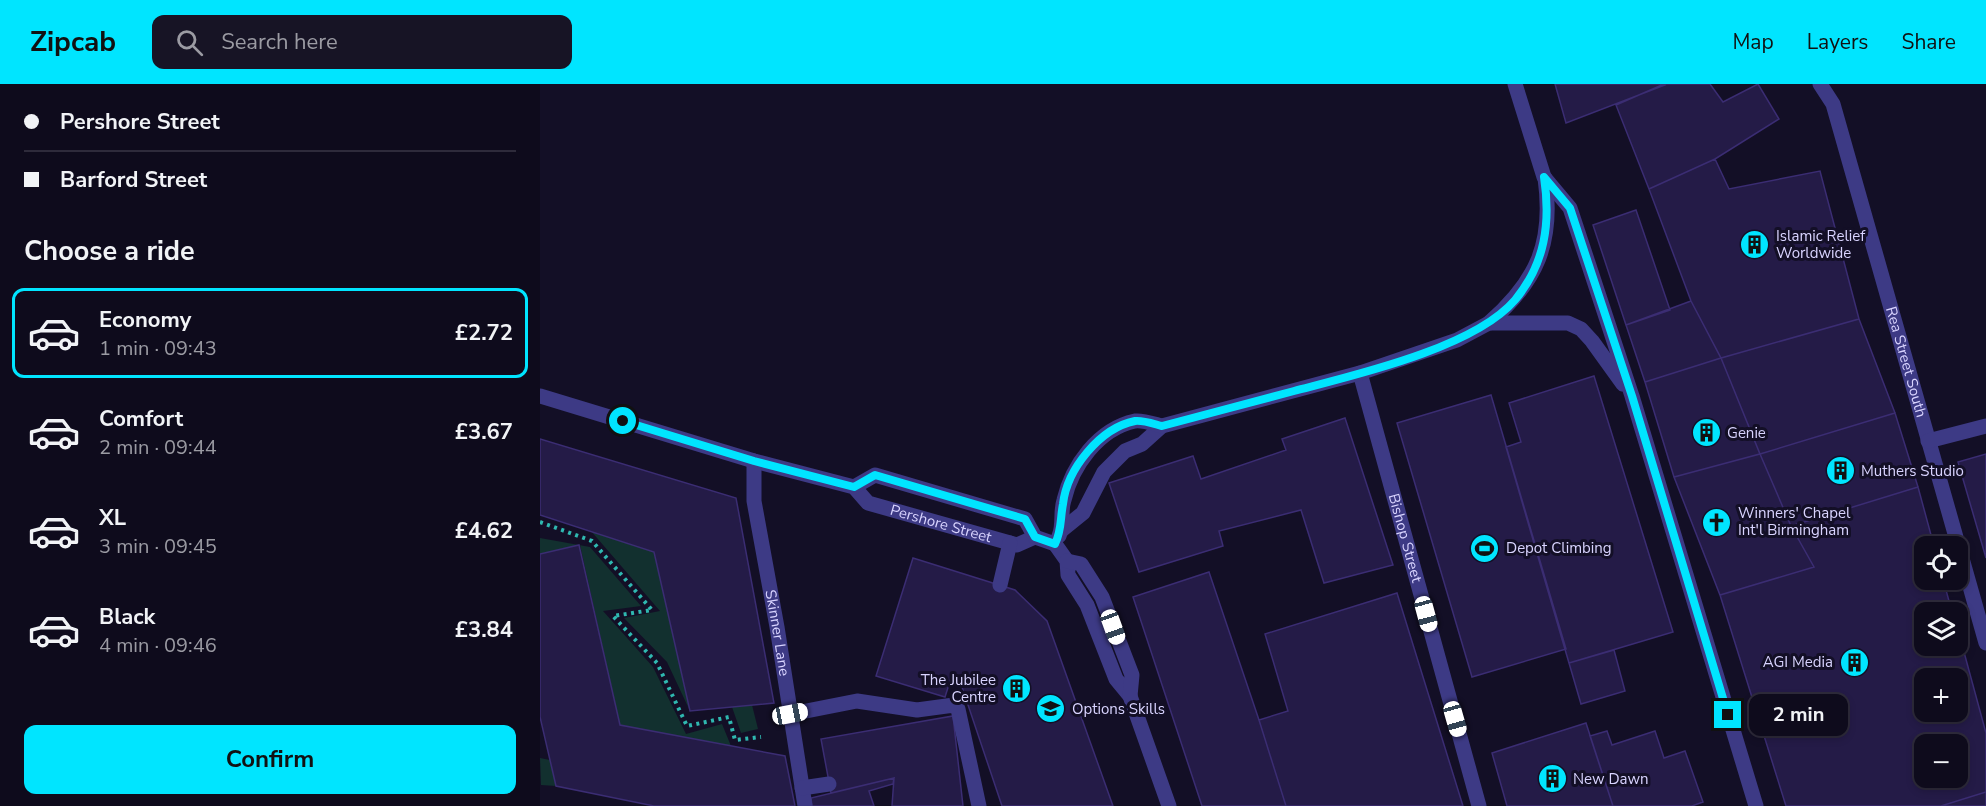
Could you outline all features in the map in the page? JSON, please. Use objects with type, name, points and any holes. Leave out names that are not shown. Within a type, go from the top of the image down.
[{"type":"street","points":[[1168,805],[1130,696],[1116,679],[1087,605],[1068,575],[1067,561],[1059,537],[1063,503],[1070,480],[1097,442],[1116,428],[1137,421],[1162,426],[1360,373],[1457,340],[1489,323],[1514,302],[1532,277],[1542,253],[1548,225],[1544,177],[1515,84]]},
{"type":"street","name":"Rea Street South","points":[[1820,84],[1833,104],[1986,644]]},
{"type":"street","points":[[1544,177],[1570,208],[1632,396],[1756,806]]},
{"type":"street","points":[[1489,323],[1525,325],[1550,321],[1568,323],[1581,329],[1632,396]]},
{"type":"street","name":"Bishop Street","points":[[1360,373],[1479,806]]},
{"type":"street","name":"Pershore Street","points":[[540,396],[754,461],[854,487],[868,503],[1017,545],[1035,537],[1059,537]]},
{"type":"street","points":[[1059,537],[1083,513],[1104,472],[1125,451],[1142,444],[1162,426]]},
{"type":"street","points":[[1928,441],[1986,426]]},
{"type":"street","name":"Skinner Lane","points":[[754,461],[754,501],[805,806]]},
{"type":"street","name":"Pershore Street","points":[[854,487],[875,475],[910,484],[1025,519],[1035,537]]},
{"type":"street","points":[[1000,585],[1010,543]]},
{"type":"street","points":[[790,714],[857,701],[917,710],[954,705],[958,709],[978,806]]},
{"type":"street","points":[[802,788],[829,784]]},
{"type":"path","points":[[540,522],[592,541],[652,610],[613,616],[657,663],[687,726],[729,717],[735,740],[761,737]]},
{"type":"green space","points":[[591,531],[654,552],[690,711],[667,662],[624,618],[660,611]]},
{"type":"green space","points":[[540,538],[580,545],[540,554]]},
{"type":"green space","points":[[580,545],[590,547],[641,606],[603,611],[653,667],[686,734],[722,724],[731,746],[620,725]]},
{"type":"green space","points":[[752,705],[758,729],[741,733],[732,707]]},
{"type":"green space","points":[[540,758],[550,760],[556,786],[541,785]]},
{"type":"building","points":[[1555,84],[1664,84],[1665,85],[1566,123]]},
{"type":"building","points":[[1664,84],[1710,84],[1723,102],[1758,84],[1779,119],[1715,159],[1649,189],[1616,105]]},
{"type":"building","name":"Islamic Relief Worldwide","points":[[1715,159],[1729,189],[1820,171],[1859,319],[1721,358],[1691,301],[1649,189]]},
{"type":"building","points":[[1636,210],[1670,310],[1626,325],[1593,225]]},
{"type":"building","points":[[1691,301],[1721,358],[1645,382],[1626,325]]},
{"type":"building","points":[[1859,319],[1895,413],[1760,454],[1721,358]]},
{"type":"building","name":"Genie","points":[[1721,358],[1760,454],[1674,477],[1645,382]]},
{"type":"building","points":[[1594,376],[1673,632],[1569,663],[1506,447],[1521,442],[1509,403]]},
{"type":"building","name":"Depot Climbing","points":[[1491,395],[1566,649],[1472,677],[1397,423]]},
{"type":"building","name":"Muthers Studio","points":[[1895,413],[1918,487],[1791,526],[1760,454]]},
{"type":"building","points":[[1345,418],[1393,565],[1324,583],[1301,510],[1219,531],[1223,546],[1139,572],[1109,483],[1193,456],[1201,479],[1286,450],[1282,439]]},
{"type":"building","points":[[540,439],[736,498],[774,703],[690,711],[654,552],[540,515]]},
{"type":"building","points":[[1760,454],[1791,526],[1814,567],[1720,595],[1674,477]]},
{"type":"building","points":[[1986,454],[1986,558],[1958,462]]},
{"type":"building","name":"AGI Media","points":[[1918,487],[1931,536],[1914,536],[1914,590],[1946,590],[1949,602],[1914,602],[1914,656],[1965,656],[1986,733],[1986,792],[1941,806],[1786,806],[1720,595],[1814,567],[1791,526]]},
{"type":"building","points":[[579,545],[620,725],[785,756],[795,806],[654,806],[556,786],[540,717],[540,554]]},
{"type":"building","name":"The Jubilee Centre","points":[[913,558],[1015,590],[1047,621],[1113,806],[1002,806],[960,681],[951,678],[945,697],[876,676]]},
{"type":"building","points":[[1209,572],[1286,806],[1202,806],[1133,597]]},
{"type":"building","points":[[1397,593],[1463,806],[1286,806],[1259,720],[1288,711],[1265,634]]},
{"type":"building","points":[[1614,650],[1625,691],[1581,704],[1569,663]]},
{"type":"building","points":[[953,716],[963,806],[892,806],[894,778],[831,793],[821,739]]},
{"type":"building","name":"New Dawn","points":[[1586,723],[1613,806],[1507,806],[1492,753]]},
{"type":"building","points":[[1607,731],[1612,745],[1655,731],[1664,758],[1685,751],[1703,802],[1692,806],[1613,806],[1590,736]]},
{"type":"building","points":[[894,778],[893,784],[869,791],[874,806],[812,806],[811,798]]},
{"type":"building","points":[[1986,792],[1986,806],[1941,806]]},
{"type":"place","name":"Islamic Relief Worldwide","points":[[1755,245]]},
{"type":"place","name":"Genie","points":[[1706,433]]},
{"type":"place","name":"Muthers Studio","points":[[1840,471]]},
{"type":"place","name":"Winners' Chapel Int'l Birmingham","points":[[1717,522]]},
{"type":"place","name":"Depot Climbing","points":[[1485,548]]},
{"type":"place","name":"AGI Media","points":[[1854,662]]},
{"type":"place","name":"The Jubilee Centre","points":[[1017,689]]},
{"type":"place","name":"Options Skills","points":[[1051,709]]},
{"type":"place","name":"New Dawn","points":[[1552,779]]},
{"type":"route","points":[[623,421],[754,461],[854,487],[875,475],[910,484],[1025,519],[1035,537],[1055,544],[1062,530],[1063,503],[1070,480],[1097,442],[1116,428],[1137,421],[1162,426],[1360,373],[1457,340],[1489,323],[1514,302],[1532,277],[1542,253],[1548,225],[1548,201],[1544,177],[1570,208],[1632,396],[1728,715]]}]
